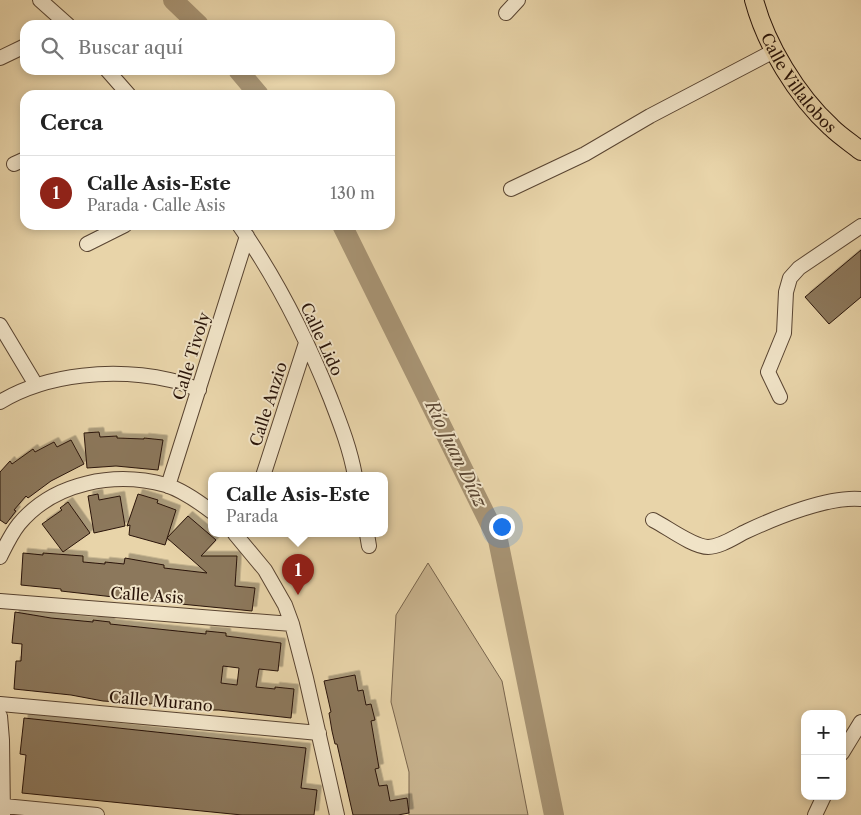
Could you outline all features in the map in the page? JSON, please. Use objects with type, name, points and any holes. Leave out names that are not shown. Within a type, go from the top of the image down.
[{"type":"main road","name":"Calle Villalobos","points":[[754,0],[774,51],[790,78],[818,114],[861,151]]},
{"type":"street","points":[[40,0],[62,20]]},
{"type":"street","points":[[506,13],[518,0]]},
{"type":"street","points":[[0,58],[20,48]]},
{"type":"street","points":[[511,189],[585,154],[650,116],[774,51]]},
{"type":"street","points":[[111,75],[125,90]]},
{"type":"street","points":[[780,397],[768,372],[784,333],[786,292],[790,278],[799,268],[861,226]]},
{"type":"street","points":[[87,244],[115,230]]},
{"type":"street","name":"Calle Lido","points":[[243,231],[278,288],[306,344],[348,441],[354,472]]},
{"type":"street","name":"Calle Tivoly","points":[[168,486],[199,390],[243,231]]},
{"type":"street","points":[[0,325],[36,385]]},
{"type":"street","name":"Calle Anzio","points":[[264,472],[306,344]]},
{"type":"street","points":[[0,402],[36,385],[87,376],[127,375],[171,380],[199,390]]},
{"type":"street","points":[[0,557],[8,540],[26,517],[65,490],[83,484],[124,479],[146,481],[168,486],[199,502],[208,509]]},
{"type":"street","points":[[653,520],[697,545],[709,547],[722,543],[780,516],[844,499],[861,499]]},
{"type":"street","points":[[238,537],[265,570],[285,605],[292,624],[300,651],[337,815]]},
{"type":"street","name":"Calle Asis","points":[[0,601],[292,624]]},
{"type":"street","name":"Calle Murano","points":[[0,704],[319,733]]},
{"type":"street","points":[[0,716],[3,810],[96,815]]},
{"type":"street","points":[[846,746],[861,722]]},
{"type":"street","points":[[815,815],[822,800]]},
{"type":"shaded area","points":[[428,563],[502,681],[528,815],[409,815],[409,772],[391,702],[396,615]]},
{"type":"building","points":[[861,250],[861,297],[829,324],[805,297]]},
{"type":"building","points":[[99,432],[100,437],[117,436],[117,438],[163,440],[158,470],[116,466],[87,468],[84,433]]},
{"type":"building","points":[[71,440],[84,464],[51,481],[28,498],[26,496],[14,510],[16,511],[6,524],[0,520],[0,472],[10,461],[12,464],[33,449],[35,452],[54,442],[57,447]]},
{"type":"building","points":[[98,494],[99,500],[120,496],[125,526],[94,533],[88,496]]},
{"type":"building","points":[[138,494],[158,500],[157,503],[176,510],[165,545],[129,535],[130,525],[127,526]]},
{"type":"building","points":[[68,502],[90,533],[63,552],[42,524],[62,510],[60,508]]},
{"type":"building","points":[[188,516],[208,533],[208,537],[212,537],[216,540],[201,556],[237,556],[235,586],[255,588],[252,611],[140,600],[21,585],[23,553],[83,556],[83,562],[105,564],[105,562],[124,564],[125,558],[164,565],[164,568],[207,573],[167,538]]},
{"type":"building","points":[[15,612],[51,618],[93,622],[93,620],[110,622],[110,624],[206,634],[206,631],[226,633],[226,636],[281,643],[278,671],[259,669],[256,687],[294,689],[291,718],[169,705],[103,701],[71,695],[14,689],[16,661],[21,661],[22,644],[12,643]],"holes":[[[223,666],[239,668],[237,685],[221,683]]]},
{"type":"building","points":[[355,675],[358,691],[363,690],[366,705],[371,704],[375,720],[371,721],[379,768],[375,769],[379,786],[387,785],[390,801],[407,798],[409,813],[398,815],[353,815],[337,744],[335,744],[332,731],[329,713],[331,712],[324,681]]},
{"type":"building","points":[[24,718],[306,748],[301,788],[317,790],[314,815],[242,815],[22,793],[26,755],[20,754]]},
{"type":"waterway","name":"Río Juan Díaz","points":[[173,0],[194,20]]},
{"type":"waterway","name":"Río Juan Díaz","points":[[242,75],[255,90]]},
{"type":"waterway","name":"Río Juan Díaz","points":[[344,230],[498,540],[554,815]]},
{"type":"place","name":"Calle Asis-Este","points":[[298,595]]}]
